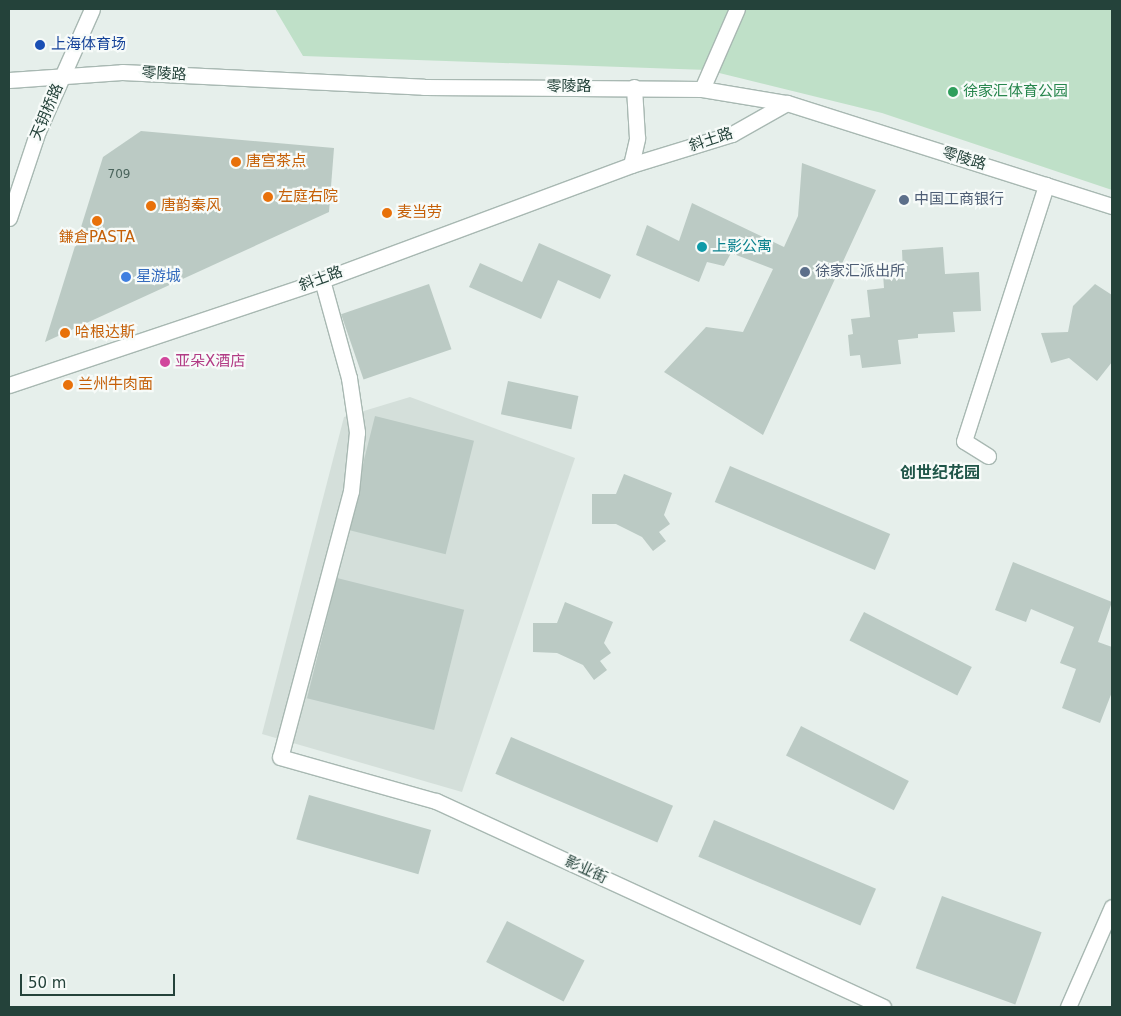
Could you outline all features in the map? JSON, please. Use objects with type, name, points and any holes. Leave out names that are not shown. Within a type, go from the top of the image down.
[{"type":"street","name":"天钥桥路","points":[[9,218],[38,131],[92,9]]},
{"type":"street","points":[[702,89],[737,9]]},
{"type":"street","name":"零陵路","points":[[9,80],[122,72],[424,87],[634,87],[702,89],[787,103],[1112,206]]},
{"type":"street","points":[[631,165],[637,138],[634,87]]},
{"type":"street","name":"斜土路","points":[[9,385],[322,280],[631,165],[732,134],[787,103]]},
{"type":"street","points":[[988,456],[964,441],[1046,184]]},
{"type":"street","name":"影业街","points":[[322,280],[349,378],[357,432],[351,491],[280,757],[436,801],[859,1002],[882,1007]]},
{"type":"street","points":[[1068,1007],[1112,907]]},
{"type":"shaded area","points":[[410,397],[575,458],[462,792],[262,734],[344,417]]},
{"type":"green space","name":"徐家汇体育公园","points":[[275,9],[1112,9],[1112,190],[882,113],[707,70],[303,56]]},
{"type":"building","name":"星游城","points":[[141,131],[334,148],[329,212],[45,342],[103,157]]},
{"type":"building","name":"徐家汇派出所","points":[[802,163],[876,190],[763,435],[664,372],[706,327],[743,332],[773,269],[731,253],[724,266],[707,262],[699,282],[636,255],[647,225],[679,241],[692,203],[784,247],[798,216]]},
{"type":"building","points":[[539,243],[611,275],[600,299],[558,280],[541,319],[469,287],[480,263],[522,282]]},
{"type":"building","points":[[943,247],[945,274],[979,272],[981,311],[953,312],[955,332],[918,334],[918,338],[898,340],[901,364],[862,368],[860,355],[850,356],[848,335],[853,334],[851,319],[870,317],[867,290],[884,288],[883,274],[903,273],[902,250]]},
{"type":"building","points":[[429,284],[451,349],[364,380],[341,314]]},
{"type":"building","points":[[1095,284],[1112,295],[1112,362],[1097,381],[1069,358],[1051,363],[1041,333],[1068,332],[1073,306]]},
{"type":"building","points":[[508,381],[578,396],[571,429],[501,414]]},
{"type":"building","points":[[375,416],[474,441],[446,554],[347,530]]},
{"type":"building","points":[[730,466],[890,534],[875,570],[715,502]]},
{"type":"building","points":[[624,474],[672,493],[664,515],[670,524],[659,532],[666,541],[653,551],[642,537],[616,524],[592,524],[592,494],[616,494]]},
{"type":"building","points":[[1013,562],[1112,602],[1098,642],[1112,647],[1112,692],[1100,723],[1062,708],[1076,669],[1060,663],[1074,627],[1031,609],[1026,622],[995,610]]},
{"type":"building","points":[[337,578],[464,610],[434,730],[307,698]]},
{"type":"building","points":[[565,602],[613,622],[604,643],[611,653],[600,661],[607,670],[594,680],[583,665],[557,653],[533,652],[533,623],[557,623]]},
{"type":"building","points":[[864,612],[972,667],[957,695],[849,641]]},
{"type":"building","points":[[801,726],[909,781],[894,810],[786,755]]},
{"type":"building","points":[[511,737],[673,806],[657,843],[495,774]]},
{"type":"building","points":[[309,795],[431,830],[418,874],[296,839]]},
{"type":"building","points":[[714,820],[876,889],[860,926],[698,857]]},
{"type":"building","points":[[942,896],[1042,932],[1015,1005],[916,968]]},
{"type":"building","points":[[507,921],[585,960],[564,1001],[486,962]]},
{"type":"place","name":"上海体育场","points":[[40,45]]},
{"type":"place","name":"徐家汇体育公园","points":[[953,92]]},
{"type":"place","name":"唐宫茶点","points":[[236,162]]},
{"type":"place","name":"左庭右院","points":[[268,197]]},
{"type":"place","name":"中国工商银行","points":[[904,200]]},
{"type":"place","name":"唐韵秦风","points":[[151,206]]},
{"type":"place","name":"麦当劳","points":[[387,213]]},
{"type":"place","name":"鎌倉PASTA","points":[[97,221]]},
{"type":"place","name":"上影公寓","points":[[702,247]]},
{"type":"place","name":"徐家汇派出所","points":[[805,272]]},
{"type":"place","name":"星游城","points":[[126,277]]},
{"type":"place","name":"哈根达斯","points":[[65,333]]},
{"type":"place","name":"亚朵X酒店","points":[[165,362]]},
{"type":"place","name":"兰州牛肉面","points":[[68,385]]},
{"type":"district","name":"创世纪花园","points":[[940,473]]}]
